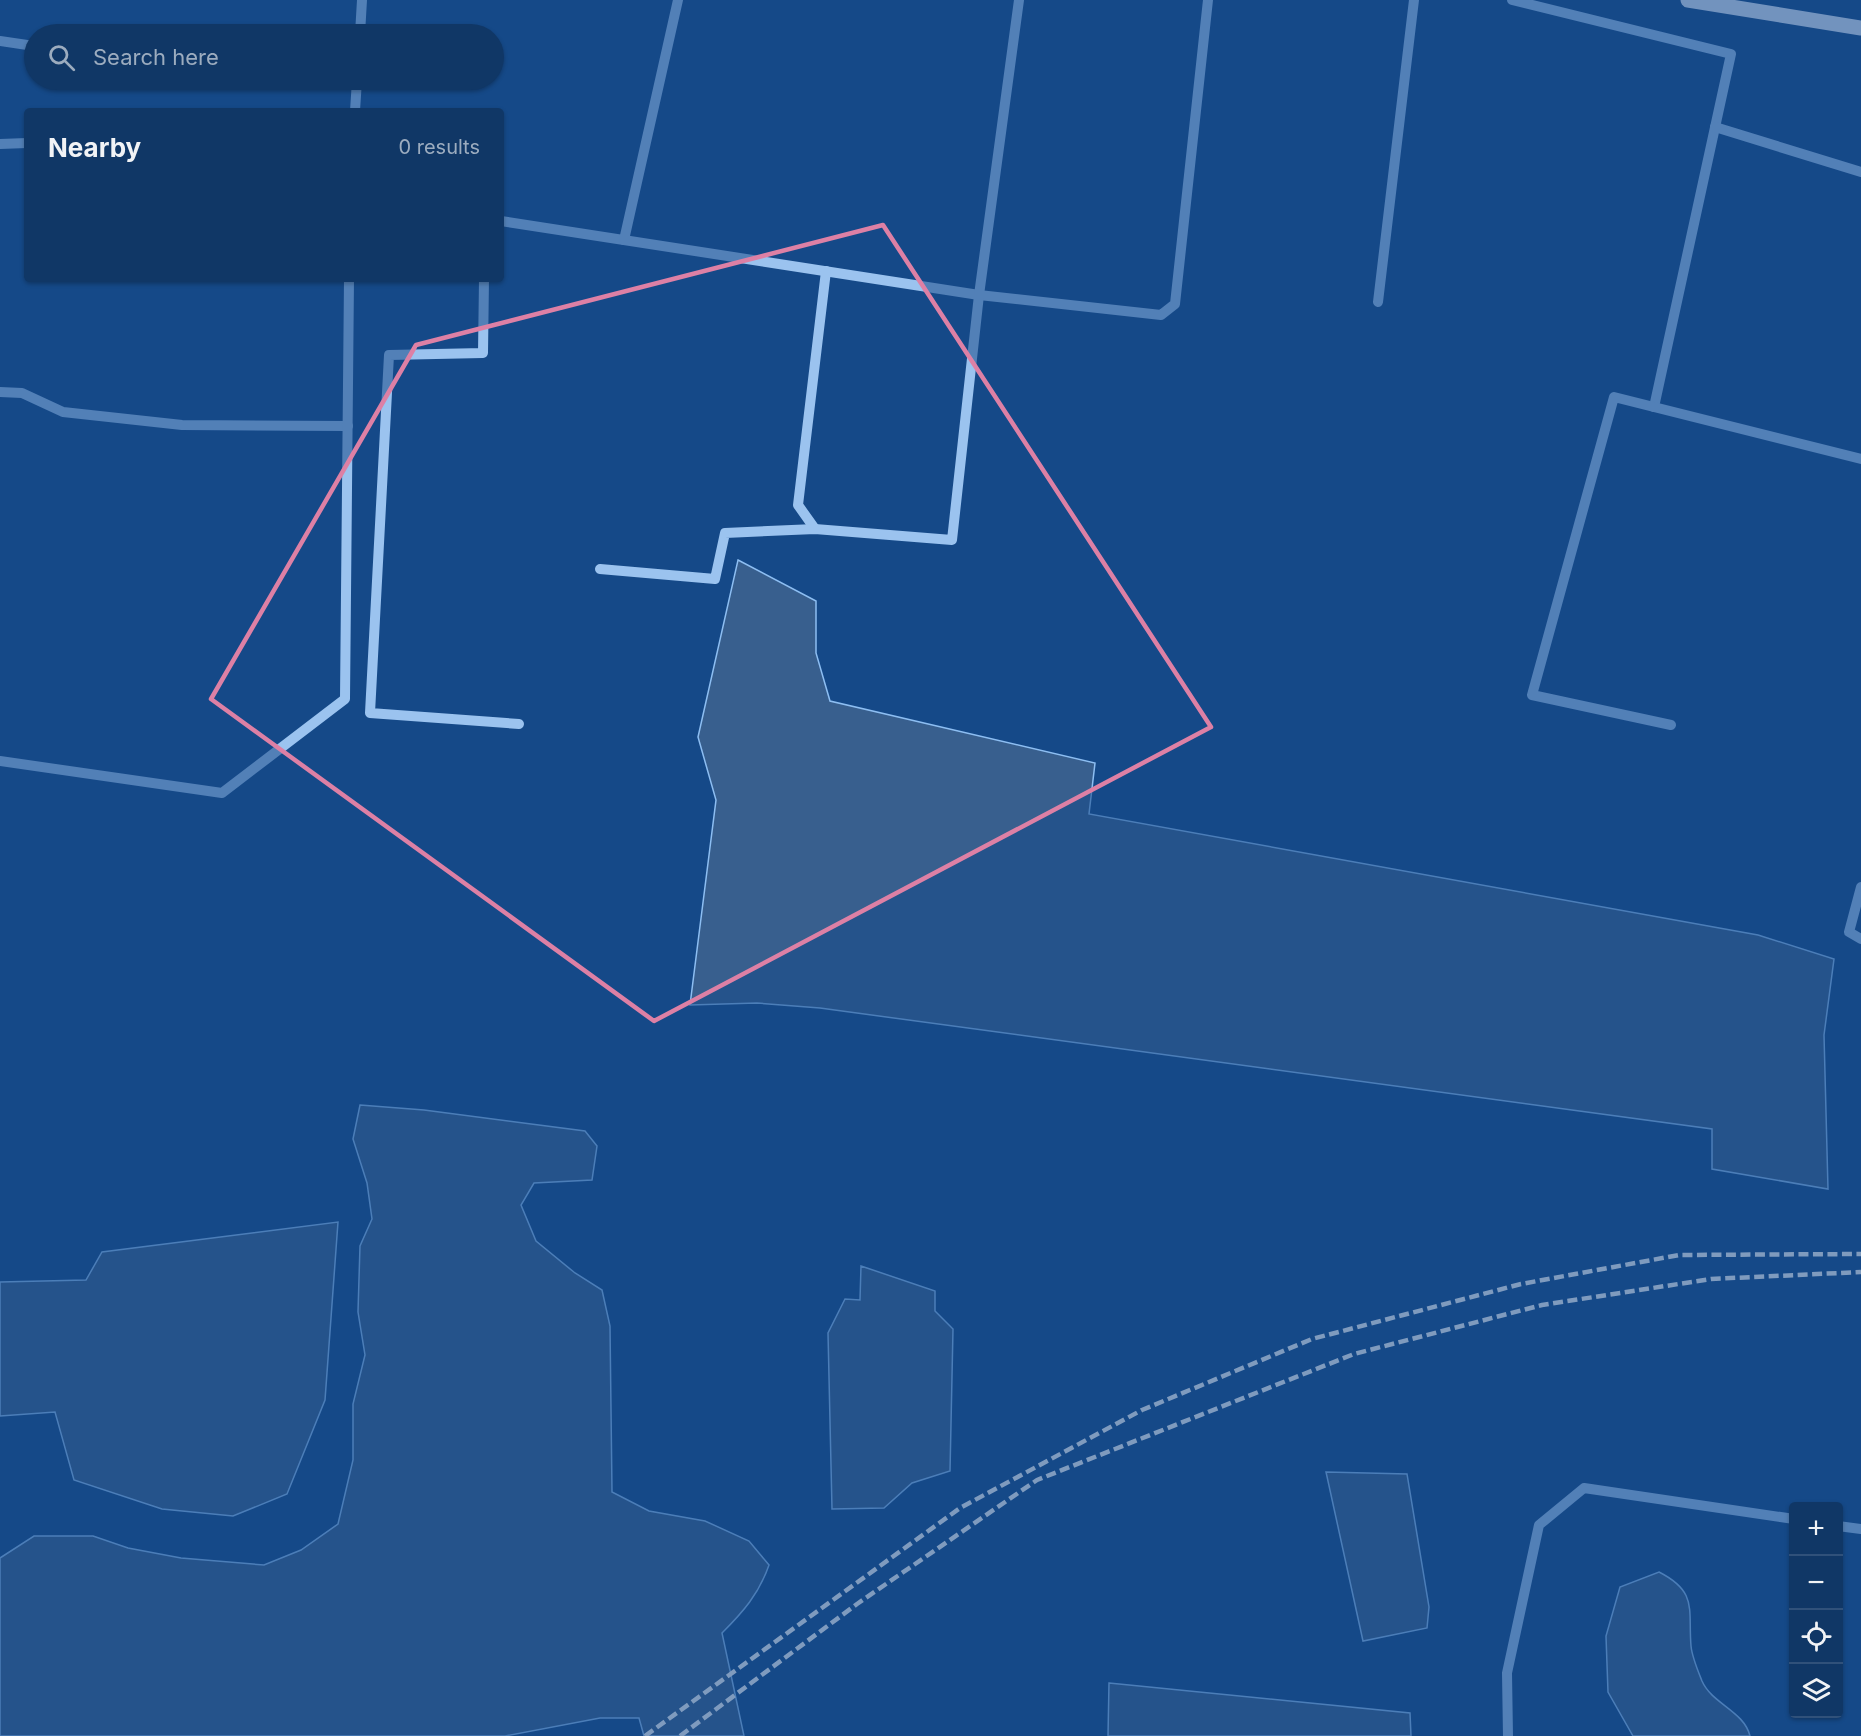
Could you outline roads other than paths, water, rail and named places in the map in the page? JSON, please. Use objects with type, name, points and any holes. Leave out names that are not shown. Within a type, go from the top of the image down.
[{"type":"main road","points":[[1688,0],[1861,28]]},
{"type":"street","points":[[361,24],[362,0]]},
{"type":"street","points":[[624,240],[678,0]]},
{"type":"street","points":[[600,569],[715,579],[725,533],[815,530],[952,540],[979,295],[1019,0]]},
{"type":"street","points":[[504,221],[979,295],[1161,315],[1175,304],[1208,0]]},
{"type":"street","points":[[1378,302],[1414,0]]},
{"type":"street","points":[[1512,0],[1731,54],[1654,407]]},
{"type":"street","points":[[0,40],[24,44]]},
{"type":"street","points":[[355,108],[356,90]]},
{"type":"street","points":[[1715,127],[1861,172]]},
{"type":"street","points":[[0,144],[24,143]]},
{"type":"street","points":[[815,530],[798,505],[826,271]]},
{"type":"street","points":[[0,761],[222,793],[345,699],[349,282]]},
{"type":"street","points":[[484,282],[483,353],[388,355],[370,713],[519,724]]},
{"type":"street","points":[[0,392],[22,393],[63,412],[182,425],[348,426]]},
{"type":"street","points":[[1671,725],[1532,695],[1614,397],[1861,459]]},
{"type":"street","points":[[1861,886],[1850,932],[1861,939]]},
{"type":"street","points":[[1508,1736],[1507,1673],[1539,1526],[1584,1488],[1789,1518]]},
{"type":"street","points":[[1843,1527],[1861,1529]]},
{"type":"water","points":[[738,560],[816,601],[816,653],[830,701],[1095,763],[1089,814],[1758,935],[1834,959],[1824,1035],[1828,1189],[1712,1169],[1712,1129],[820,1008],[757,1003],[690,1005],[716,800],[698,737]]},
{"type":"water","points":[[360,1105],[424,1110],[585,1131],[597,1146],[592,1180],[534,1183],[521,1205],[536,1241],[575,1273],[602,1290],[610,1326],[612,1492],[649,1511],[705,1521],[749,1541],[769,1565],[750,1602],[722,1633],[744,1736],[644,1736],[639,1718],[600,1718],[505,1736],[0,1736],[0,1558],[34,1536],[93,1536],[128,1548],[181,1558],[264,1565],[301,1550],[338,1524],[353,1460],[353,1404],[365,1355],[358,1312],[360,1246],[372,1219],[367,1183],[353,1139]]},
{"type":"water","points":[[338,1222],[325,1400],[287,1494],[233,1516],[162,1509],[74,1480],[55,1412],[0,1416],[0,1282],[86,1280],[102,1252]]},
{"type":"water","points":[[861,1266],[935,1291],[935,1311],[953,1329],[950,1471],[912,1483],[884,1508],[832,1509],[828,1333],[845,1299],[860,1300]]},
{"type":"water","points":[[1326,1472],[1407,1474],[1429,1607],[1427,1628],[1363,1641]]},
{"type":"water","points":[[1659,1572],[1671,1579],[1685,1594],[1690,1612],[1692,1650],[1702,1681],[1713,1696],[1741,1720],[1750,1736],[1633,1736],[1608,1692],[1606,1636],[1620,1587]]},
{"type":"water","points":[[1109,1683],[1410,1713],[1411,1736],[1108,1736]]},
{"type":"railway","points":[[645,1736],[960,1508],[1142,1410],[1312,1339],[1521,1284],[1679,1255],[1861,1254]]},
{"type":"railway","points":[[680,1736],[857,1604],[1037,1480],[1354,1354],[1542,1305],[1711,1279],[1861,1272]]}]
